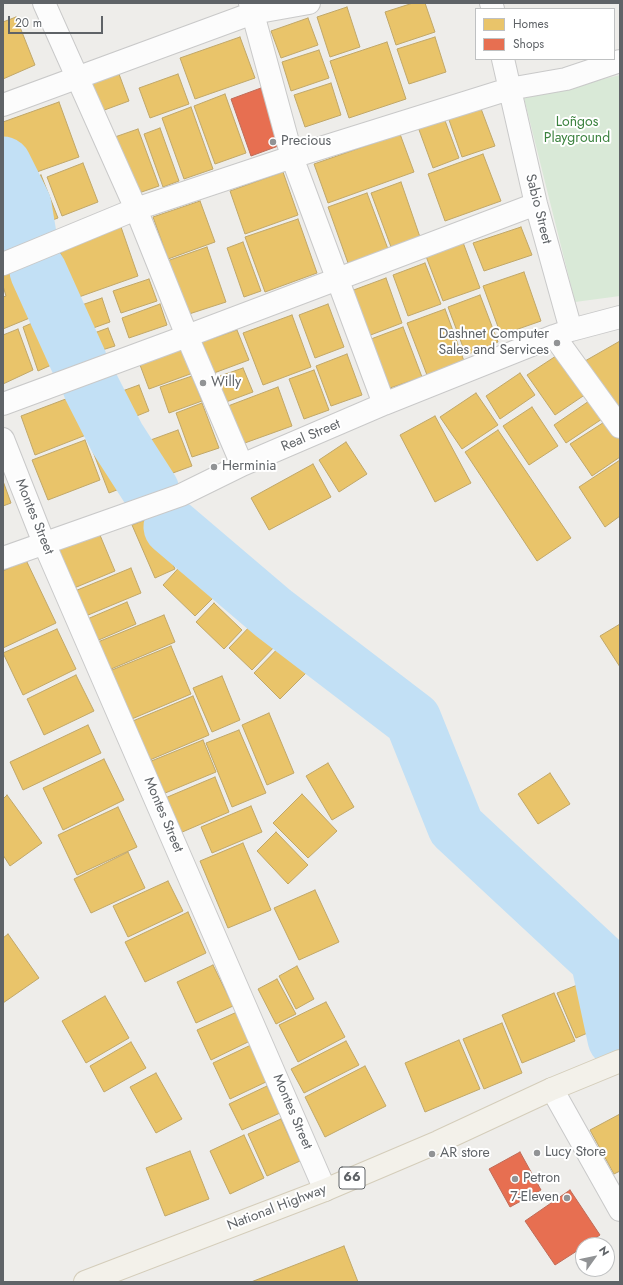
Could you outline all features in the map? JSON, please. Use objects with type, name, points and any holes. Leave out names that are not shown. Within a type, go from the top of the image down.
[{"type":"main road","name":"National Highway","points":[[84,1282],[325,1190],[438,1142],[552,1089],[618,1062]]},
{"type":"street","points":[[44,3],[136,209],[187,336],[242,465]]},
{"type":"street","points":[[3,105],[77,78],[251,8],[309,3]]},
{"type":"street","points":[[251,8],[292,157],[384,404]]},
{"type":"street","name":"Sabio Street","points":[[503,60],[536,204],[562,333]]},
{"type":"street","points":[[3,264],[136,209],[292,157],[509,88],[566,79],[620,61]]},
{"type":"street","points":[[3,404],[337,280],[536,204]]},
{"type":"street","name":"Real Street","points":[[3,558],[181,495],[242,465],[384,404],[562,333],[620,317]]},
{"type":"street","points":[[562,333],[620,427]]},
{"type":"street","name":"Montes Street","points":[[3,439],[44,543],[325,1190]]},
{"type":"street","points":[[552,1089],[620,1210]]},
{"type":"green space","name":"Loñgos Playground","points":[[620,75],[620,296],[575,302],[524,98]]},
{"type":"building: Homes","points":[[413,3],[425,3],[435,32],[396,45],[385,12]]},
{"type":"building: Homes","points":[[347,7],[360,47],[330,57],[317,17]]},
{"type":"building: Homes","points":[[16,17],[35,65],[3,79],[3,22]]},
{"type":"building: Homes","points":[[308,18],[318,45],[281,58],[271,31]]},
{"type":"building: Homes","points":[[240,37],[255,78],[195,99],[180,58]]},
{"type":"building: Homes","points":[[435,37],[446,72],[409,84],[397,49]]},
{"type":"building: Homes","points":[[387,42],[406,99],[349,118],[330,61]]},
{"type":"building: Homes","points":[[319,50],[329,78],[291,91],[282,62]]},
{"type":"building: Homes","points":[[119,74],[129,101],[99,112],[89,85]]},
{"type":"building: Homes","points":[[178,74],[189,104],[150,118],[139,88]]},
{"type":"building: Homes","points":[[331,83],[341,115],[305,127],[294,95]]},
{"type":"building: Homes","points":[[225,94],[246,153],[215,164],[194,106]]},
{"type":"building: Homes","points":[[59,102],[79,157],[17,179],[3,142],[3,122]]},
{"type":"building: Homes","points":[[480,106],[495,146],[462,157],[448,117]]},
{"type":"building: Homes","points":[[191,107],[213,169],[184,179],[162,118]]},
{"type":"building: Homes","points":[[444,118],[459,158],[433,168],[418,127]]},
{"type":"building: Homes","points":[[160,128],[179,181],[163,187],[144,134]]},
{"type":"building: Homes","points":[[138,129],[159,186],[133,195],[112,138]]},
{"type":"building: Homes","points":[[400,134],[414,172],[328,203],[314,164]]},
{"type":"building: Homes","points":[[483,154],[501,201],[445,221],[428,174]]},
{"type":"building: Homes","points":[[83,163],[98,202],[62,216],[47,177]]},
{"type":"building: Homes","points":[[283,172],[298,215],[245,234],[230,191]]},
{"type":"building: Homes","points":[[41,175],[58,218],[39,225],[22,183]]},
{"type":"building: Homes","points":[[401,182],[420,237],[391,247],[371,193]]},
{"type":"building: Homes","points":[[3,192],[21,240],[3,247]]},
{"type":"building: Homes","points":[[367,193],[388,249],[348,263],[328,207]]},
{"type":"building: Homes","points":[[200,201],[215,242],[168,259],[153,217]]},
{"type":"building: Homes","points":[[298,219],[317,273],[265,292],[245,237]]},
{"type":"building: Homes","points":[[121,227],[138,276],[76,298],[59,249]]},
{"type":"building: Homes","points":[[521,227],[532,255],[484,271],[473,243]]},
{"type":"building: Homes","points":[[461,237],[480,288],[443,301],[424,251]]},
{"type":"building: Homes","points":[[243,242],[261,291],[244,297],[227,248]]},
{"type":"building: Homes","points":[[207,247],[226,302],[186,315],[167,261]]},
{"type":"building: Homes","points":[[27,261],[49,310],[3,329],[3,297],[6,296],[3,286],[3,270]]},
{"type":"building: Homes","points":[[425,263],[441,304],[408,316],[393,275]]},
{"type":"building: Homes","points":[[524,272],[541,321],[501,335],[483,286]]},
{"type":"building: Homes","points":[[386,278],[402,323],[368,336],[351,291]]},
{"type":"building: Homes","points":[[149,279],[157,301],[121,313],[113,291]]},
{"type":"building: Homes","points":[[480,295],[498,342],[466,355],[448,307]]},
{"type":"building: Homes","points":[[102,298],[110,322],[82,332],[73,308]]},
{"type":"building: Homes","points":[[160,304],[167,325],[129,338],[122,318]]},
{"type":"building: Homes","points":[[328,304],[344,347],[315,358],[299,315]]},
{"type":"building: Homes","points":[[445,309],[464,361],[427,375],[407,323]]},
{"type":"building: Homes","points":[[292,315],[311,367],[263,385],[243,333]]},
{"type":"building: Homes","points":[[48,316],[67,358],[38,371],[23,327]]},
{"type":"building: Homes","points":[[403,327],[422,377],[390,388],[371,339]]},
{"type":"building: Homes","points":[[108,328],[115,346],[89,354],[83,337]]},
{"type":"building: Homes","points":[[18,329],[33,370],[3,384],[3,335]]},
{"type":"building: Homes","points":[[237,330],[249,360],[214,373],[202,342]]},
{"type":"building: Homes","points":[[181,341],[193,373],[149,389],[137,357]]},
{"type":"building: Homes","points":[[620,341],[620,412],[585,361]]},
{"type":"building: Homes","points":[[347,354],[362,395],[331,406],[316,366]]},
{"type":"building: Homes","points":[[559,354],[586,394],[555,415],[527,375]]},
{"type":"building: Homes","points":[[243,368],[253,392],[226,402],[217,377]]},
{"type":"building: Homes","points":[[314,370],[329,410],[304,419],[289,379]]},
{"type":"building: Homes","points":[[520,373],[535,395],[500,419],[486,396]]},
{"type":"building: Homes","points":[[192,376],[202,401],[169,413],[160,387]]},
{"type":"building: Homes","points":[[139,385],[149,411],[124,421],[114,394]]},
{"type":"building: Homes","points":[[278,387],[292,426],[242,444],[228,406]]},
{"type":"building: Homes","points":[[89,393],[104,431],[91,436],[76,397]]},
{"type":"building: Homes","points":[[476,393],[498,425],[462,449],[440,417]]},
{"type":"building: Homes","points":[[71,397],[86,435],[35,455],[21,416]]},
{"type":"building: Homes","points":[[592,399],[605,417],[566,443],[554,425]]},
{"type":"building: Homes","points":[[202,403],[219,448],[192,457],[176,413]]},
{"type":"building: Homes","points":[[532,407],[558,446],[529,465],[503,426]]},
{"type":"building: Homes","points":[[435,416],[471,483],[435,502],[400,435]]},
{"type":"building: Homes","points":[[609,419],[620,436],[620,457],[592,476],[570,444]]},
{"type":"building: Homes","points":[[178,430],[192,466],[151,481],[137,445]]},
{"type":"building: Homes","points":[[498,430],[571,538],[537,561],[465,452]]},
{"type":"building: Homes","points":[[109,437],[127,486],[109,493],[90,444]]},
{"type":"building: Homes","points":[[85,440],[100,480],[48,500],[32,460]]},
{"type":"building: Homes","points":[[346,442],[367,474],[339,492],[319,460]]},
{"type":"building: Homes","points":[[620,460],[620,516],[605,527],[579,487]]},
{"type":"building: Homes","points":[[313,464],[331,497],[269,530],[251,498]]},
{"type":"building: Homes","points":[[3,481],[11,503],[3,506]]},
{"type":"building: Homes","points":[[153,517],[175,569],[155,578],[132,525]]},
{"type":"building: Homes","points":[[97,528],[115,571],[67,591],[49,548]]},
{"type":"building: Homes","points":[[26,560],[56,623],[3,648],[3,571]]},
{"type":"building: Homes","points":[[186,560],[219,592],[195,616],[163,585]]},
{"type":"building: Homes","points":[[131,568],[141,593],[81,618],[70,593]]},
{"type":"building: Homes","points":[[127,602],[136,624],[94,642],[85,620]]},
{"type":"building: Homes","points":[[214,603],[242,630],[224,649],[196,622]]},
{"type":"building: Homes","points":[[164,615],[175,642],[104,672],[93,644]]},
{"type":"building: Homes","points":[[256,620],[279,642],[252,670],[229,648]]},
{"type":"building: Homes","points":[[620,624],[620,667],[600,636]]},
{"type":"building: Homes","points":[[57,629],[76,669],[23,695],[3,653]]},
{"type":"building: Homes","points":[[288,638],[314,665],[280,699],[254,673]]},
{"type":"building: Homes","points":[[171,646],[191,694],[127,721],[107,672]]},
{"type":"building: Homes","points":[[76,675],[94,711],[44,735],[27,699]]},
{"type":"building: Homes","points":[[222,676],[240,720],[212,732],[193,688]]},
{"type":"building: Homes","points":[[193,696],[209,735],[145,762],[128,723]]},
{"type":"building: Homes","points":[[269,713],[294,773],[267,785],[242,725]]},
{"type":"building: Homes","points":[[88,725],[101,753],[23,790],[10,762]]},
{"type":"building: Homes","points":[[239,730],[266,793],[232,807],[206,743]]},
{"type":"building: Homes","points":[[203,740],[216,772],[158,796],[144,764]]},
{"type":"building: Homes","points":[[104,759],[124,800],[63,830],[43,788]]},
{"type":"building: Homes","points":[[328,763],[354,807],[332,820],[306,776]]},
{"type":"building: Homes","points":[[550,773],[570,804],[538,824],[518,794]]},
{"type":"building: Homes","points":[[215,777],[229,812],[173,836],[158,801]]},
{"type":"building: Homes","points":[[302,794],[337,831],[308,858],[273,823]]},
{"type":"building: Homes","points":[[7,795],[42,843],[10,866],[3,855],[3,799]]},
{"type":"building: Homes","points":[[251,806],[262,832],[212,853],[201,827]]},
{"type":"building: Homes","points":[[118,807],[137,847],[77,875],[58,835]]},
{"type":"building: Homes","points":[[276,832],[308,865],[288,884],[257,851]]},
{"type":"building: Homes","points":[[243,843],[271,910],[228,928],[200,861]]},
{"type":"building: Homes","points":[[128,852],[145,888],[91,913],[74,879]]},
{"type":"building: Homes","points":[[168,881],[183,911],[128,937],[113,906]]},
{"type":"building: Homes","points":[[315,890],[339,942],[299,960],[274,908]]},
{"type":"building: Homes","points":[[188,912],[206,953],[145,982],[125,942]]},
{"type":"building: Homes","points":[[8,934],[39,978],[3,1003],[3,938]]},
{"type":"building: Homes","points":[[213,965],[233,1006],[196,1023],[177,982]]},
{"type":"building: Homes","points":[[297,966],[314,999],[296,1009],[279,976]]},
{"type":"building: Homes","points":[[277,979],[296,1014],[276,1024],[258,989]]},
{"type":"building: Homes","points":[[580,984],[599,1028],[576,1038],[557,993]]},
{"type":"building: Homes","points":[[554,993],[575,1041],[522,1063],[502,1015]]},
{"type":"building: Homes","points":[[105,996],[129,1038],[86,1063],[62,1021]]},
{"type":"building: Homes","points":[[326,1002],[345,1037],[298,1062],[279,1025]]},
{"type":"building: Homes","points":[[237,1012],[250,1041],[211,1060],[197,1030]]},
{"type":"building: Homes","points":[[502,1023],[522,1073],[484,1089],[463,1039]]},
{"type":"building: Homes","points":[[459,1040],[480,1089],[425,1112],[405,1063]]},
{"type":"building: Homes","points":[[346,1041],[359,1065],[304,1093],[291,1069]]},
{"type":"building: Homes","points":[[131,1042],[146,1068],[104,1092],[90,1066]]},
{"type":"building: Homes","points":[[251,1045],[268,1081],[230,1099],[213,1063]]},
{"type":"building: Homes","points":[[365,1066],[386,1106],[325,1137],[305,1097]]},
{"type":"building: Homes","points":[[156,1073],[182,1119],[156,1133],[130,1087]]},
{"type":"building: Homes","points":[[267,1086],[280,1113],[242,1130],[229,1104]]},
{"type":"building: Homes","points":[[620,1114],[620,1171],[614,1174],[590,1130]]},
{"type":"building: Homes","points":[[281,1119],[300,1161],[267,1176],[248,1134]]},
{"type":"building: Homes","points":[[244,1135],[264,1178],[230,1194],[210,1151]]},
{"type":"building: Homes","points":[[190,1151],[209,1199],[165,1216],[146,1168]]},
{"type":"building: Homes","points":[[344,1246],[358,1282],[251,1282]]},
{"type":"building: Shops","points":[[261,88],[281,145],[251,156],[231,99]]},
{"type":"building: Shops","name":"Petron","points":[[520,1152],[541,1190],[510,1207],[489,1169]]},
{"type":"building: Shops","points":[[570,1190],[600,1235],[597,1237],[575,1237],[575,1252],[555,1265],[525,1221]]},
{"type":"waterway","points":[[3,165],[23,205],[29,241]]},
{"type":"waterway","points":[[38,271],[79,362]]},
{"type":"waterway","points":[[91,387],[117,438],[151,491]]},
{"type":"waterway","points":[[172,527],[273,613],[413,720],[456,827],[599,960],[616,1039]]},
{"type":"place","name":"Precious","points":[[273,142]]},
{"type":"place","name":"Dashnet Computer Sales and Services","points":[[557,343]]},
{"type":"place","name":"Willy","points":[[203,383]]},
{"type":"place","name":"Herminia","points":[[214,467]]},
{"type":"place","name":"Lucy Store","points":[[537,1153]]},
{"type":"place","name":"AR store","points":[[432,1154]]},
{"type":"place","name":"Petron","points":[[515,1179]]},
{"type":"place","name":"7-Eleven","points":[[567,1198]]}]
